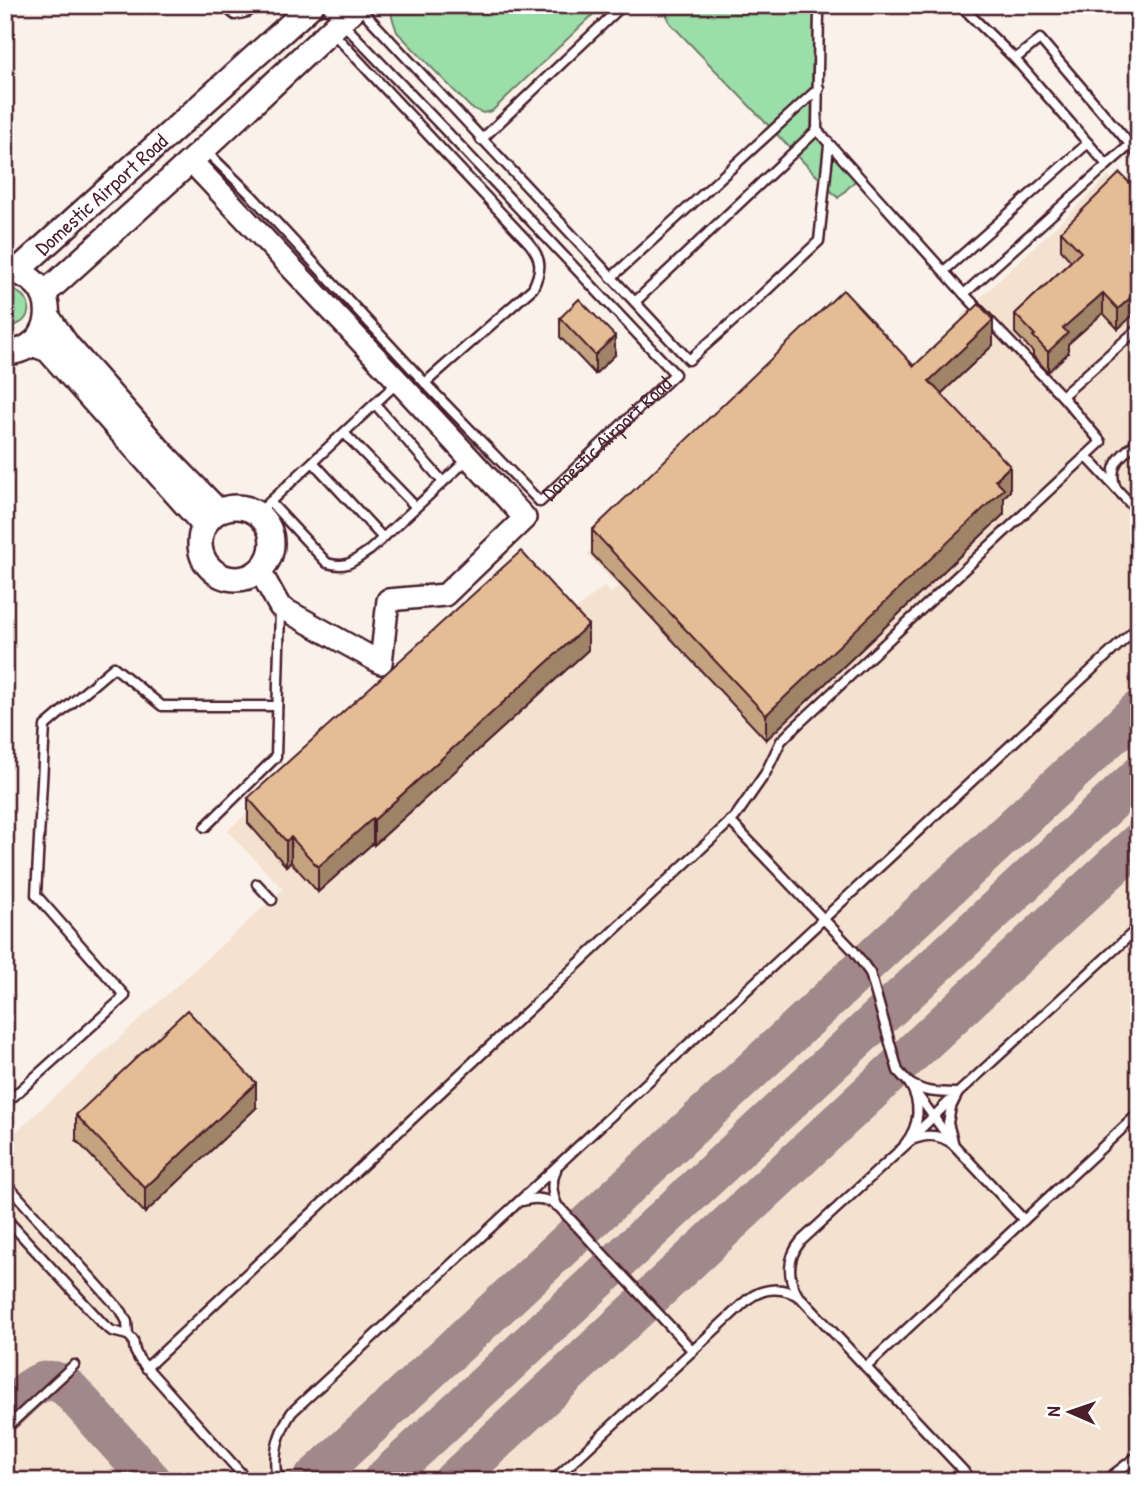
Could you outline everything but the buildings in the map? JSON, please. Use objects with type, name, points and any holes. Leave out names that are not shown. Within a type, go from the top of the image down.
[{"type":"main road","name":"Domestic Airport Road","points":[[11,271],[312,5]]},
{"type":"main road","name":"Domestic Airport Road","points":[[44,294],[197,155],[332,20],[357,5]]},
{"type":"main road","points":[[5,353],[23,350],[33,344],[40,336],[48,317],[44,294],[37,284],[28,276],[11,271]]},
{"type":"main road","points":[[48,317],[66,345],[162,453],[211,518]]},
{"type":"main road","points":[[33,344],[48,350],[145,461],[211,518]]},
{"type":"main road","points":[[241,507],[253,511],[264,508],[272,539],[272,551],[260,571],[239,580],[228,579],[209,568],[203,558],[200,536],[211,518],[229,508],[241,507]]},
{"type":"street","points":[[197,155],[398,381],[525,518],[445,595],[388,600],[381,663],[280,607],[260,571]]},
{"type":"lane","points":[[223,5],[235,15],[248,12],[254,5]]},
{"type":"lane","name":"Domestic Airport Road","points":[[357,5],[689,360],[819,241],[829,145]]},
{"type":"lane","points":[[481,140],[623,5]]},
{"type":"lane","points":[[146,1368],[735,817],[765,774],[781,741],[1101,442],[1062,396],[964,294],[817,130],[819,12],[816,5]]},
{"type":"lane","points":[[960,5],[1015,59],[1107,165]]},
{"type":"lane","points":[[332,20],[529,243],[540,263],[540,274],[533,288],[425,383]]},
{"type":"lane","name":"Domestic Airport Road","points":[[197,155],[251,195],[425,383],[540,502],[675,374],[374,55],[332,20]]},
{"type":"lane","points":[[1015,59],[1040,39],[1139,155]]},
{"type":"lane","points":[[611,278],[819,88]]},
{"type":"lane","points":[[635,302],[817,130]]},
{"type":"lane","points":[[944,271],[1088,143]]},
{"type":"lane","points":[[964,294],[1130,145]]},
{"type":"lane","points":[[1062,396],[1139,328]]},
{"type":"lane","points":[[398,381],[264,508],[327,563],[339,566],[370,550],[469,457]]},
{"type":"lane","points":[[375,404],[443,482]]},
{"type":"lane","points":[[344,433],[416,507]]},
{"type":"lane","points":[[1119,491],[1114,484],[1115,464],[1139,440]]},
{"type":"lane","points":[[1086,456],[1139,513]]},
{"type":"lane","points":[[313,462],[383,538]]},
{"type":"lane","points":[[205,827],[276,757],[280,607]]},
{"type":"lane","points":[[283,1481],[276,1473],[275,1451],[281,1430],[292,1412],[1139,626]]},
{"type":"lane","points":[[5,1104],[125,996],[36,895],[45,726],[114,667],[162,706],[277,706]]},
{"type":"lane","points":[[730,821],[854,951],[870,973],[898,1071],[954,1145],[1024,1220]]},
{"type":"lane","points":[[257,884],[272,900]]},
{"type":"lane","points":[[973,1481],[798,1296],[790,1275],[791,1260],[797,1247],[958,1093],[1139,927]]},
{"type":"lane","points":[[909,1083],[935,1093],[958,1093]]},
{"type":"lane","points":[[905,1144],[914,1130],[918,1114],[916,1098],[909,1083]]},
{"type":"lane","points":[[954,1145],[948,1123],[951,1107],[958,1093]]},
{"type":"lane","points":[[866,1367],[1139,1113]]},
{"type":"lane","points":[[905,1144],[927,1135],[944,1138],[954,1145]]},
{"type":"lane","points":[[559,1207],[552,1192],[552,1181],[563,1162]]},
{"type":"lane","points":[[5,1185],[122,1312],[127,1322],[128,1335]]},
{"type":"lane","points":[[518,1204],[529,1199],[540,1199],[559,1207],[693,1351]]},
{"type":"lane","points":[[5,1220],[104,1325],[116,1333],[128,1335],[133,1340],[136,1355],[146,1368],[248,1481]]},
{"type":"lane","points":[[555,1481],[747,1300],[758,1293],[777,1289],[798,1296]]},
{"type":"lane","points":[[5,1429],[74,1366]]},
{"type":"lane","points":[[1105,1481],[1139,1455]]},
{"type":"shaded area","points":[[1109,176],[1116,182],[1128,176],[1139,188],[1139,1471],[1126,1481],[5,1481],[5,1142],[283,889],[227,831],[520,569],[567,617],[604,586],[611,593],[618,587],[587,554],[842,309],[921,392],[975,342],[960,317]]},
{"type":"green space","points":[[391,5],[603,5],[492,111],[483,113],[471,108],[397,32]]},
{"type":"green space","points":[[663,5],[805,5],[814,15],[811,130],[857,179],[838,198],[670,23]]},
{"type":"green space","points":[[5,291],[20,293],[25,299],[28,312],[21,322],[5,325]]},
{"type":"taxiway","points":[[311,1481],[1139,710]]},
{"type":"taxiway","points":[[382,1481],[1139,776]]},
{"type":"taxiway","points":[[453,1481],[1139,842]]},
{"type":"taxiway","points":[[5,1412],[34,1386],[42,1382],[60,1383],[69,1389],[152,1481]]}]
